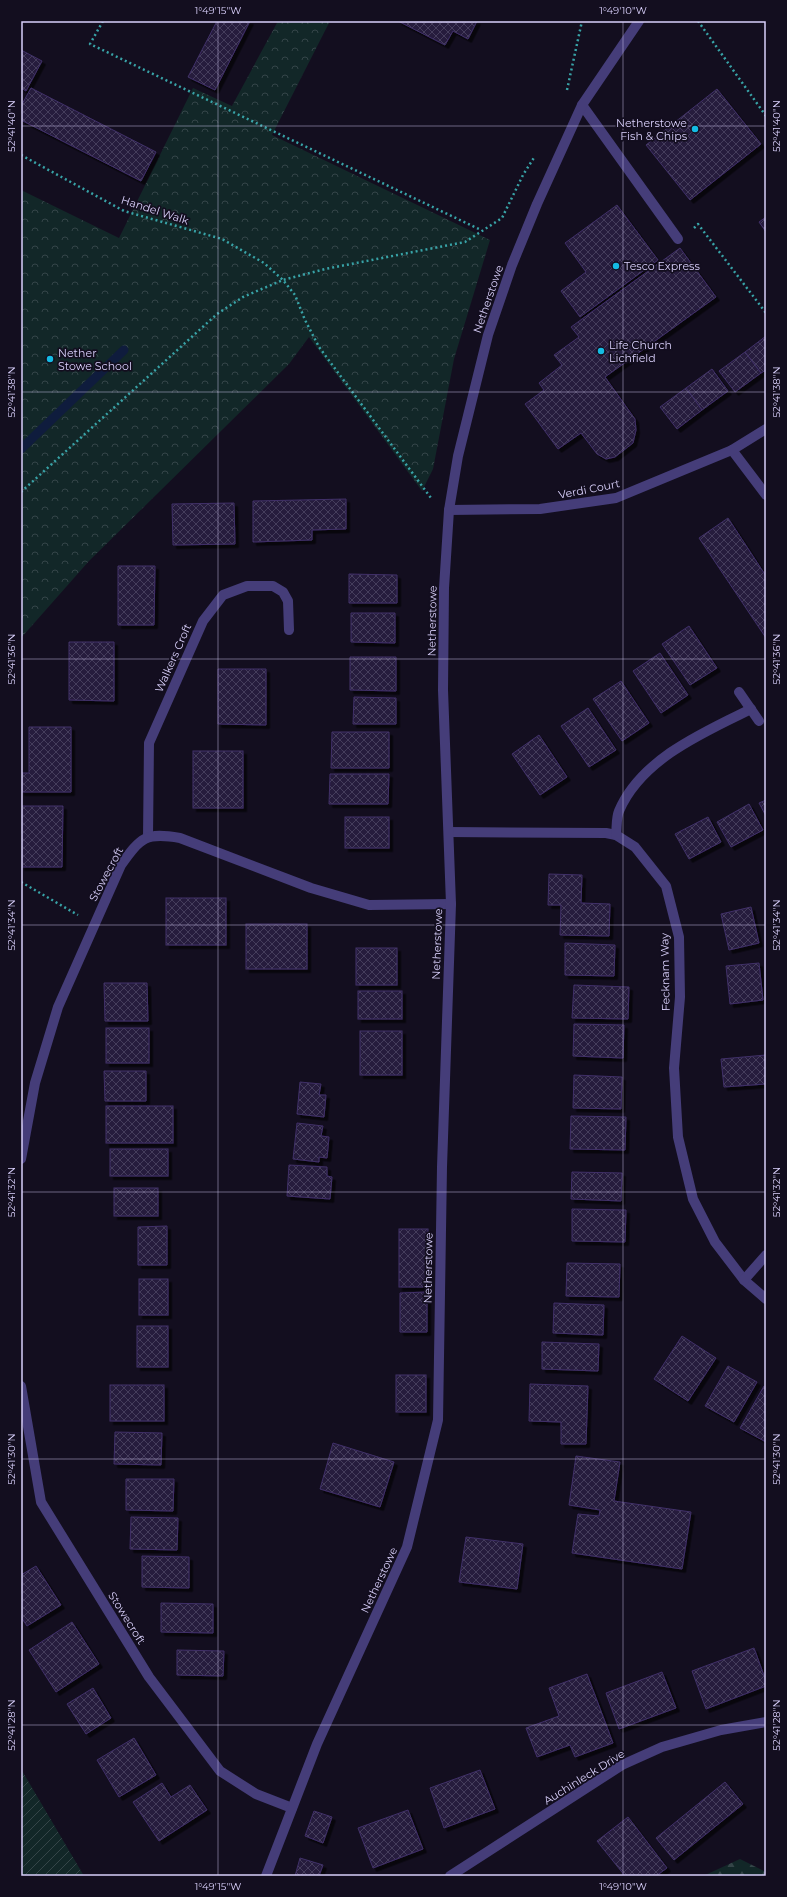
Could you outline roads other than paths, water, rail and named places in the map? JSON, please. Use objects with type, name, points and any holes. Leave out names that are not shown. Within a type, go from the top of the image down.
[{"type":"street","name":"Netherstowe","points":[[266,1876],[317,1744],[408,1547],[438,1420],[442,1174],[451,904],[443,690],[444,588],[449,510],[458,456],[488,335],[512,265],[537,204],[582,105],[639,21]]},
{"type":"street","points":[[582,105],[678,239]]},
{"type":"street","name":"Verdi Court","points":[[449,510],[540,509],[616,498],[732,450],[766,429]]},
{"type":"street","points":[[732,450],[766,495]]},
{"type":"street","name":"Walkers Croft","points":[[148,837],[149,742],[203,621],[223,595],[247,586],[273,586],[283,592],[288,601],[289,630]]},
{"type":"street","points":[[740,692],[759,721]]},
{"type":"street","points":[[616,835],[618,812],[632,789],[661,759],[705,731],[751,709]]},
{"type":"street","name":"Fecknam Way","points":[[449,832],[606,833],[616,835],[635,847],[666,886],[679,937],[680,997],[674,1068],[678,1137],[693,1199],[715,1242],[744,1280],[766,1299]]},
{"type":"street","points":[[148,837],[165,836],[180,838],[311,888],[369,905],[451,904]]},
{"type":"street","name":"Stowecroft","points":[[21,1159],[35,1083],[58,1007],[94,924],[122,865],[136,845],[148,837]]},
{"type":"street","points":[[744,1280],[766,1255]]},
{"type":"street","name":"Stowecroft","points":[[21,1386],[41,1502],[149,1677],[220,1771],[256,1794],[292,1808]]},
{"type":"street","name":"Auchinleck Drive","points":[[450,1876],[622,1765],[662,1747],[721,1730],[766,1722]]},
{"type":"waterway","points":[[21,449],[124,350]]},
{"type":"place","name":"Netherstowe Fish & Chips","points":[[695,129]]},
{"type":"place","name":"Tesco Express","points":[[616,266]]},
{"type":"place","name":"Life Church Lichfield","points":[[601,351]]},
{"type":"place","name":"Nether Stowe School","points":[[50,359]]}]
